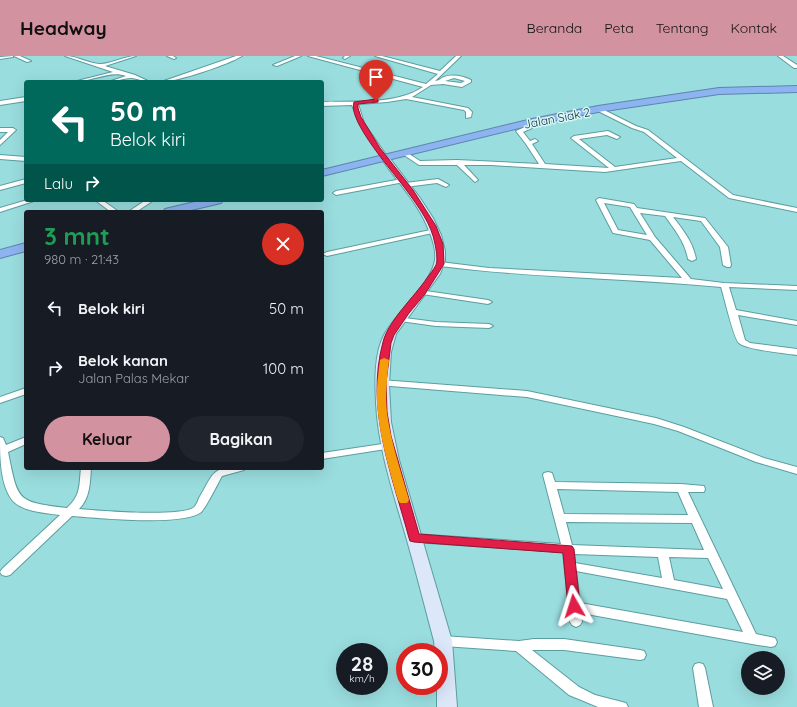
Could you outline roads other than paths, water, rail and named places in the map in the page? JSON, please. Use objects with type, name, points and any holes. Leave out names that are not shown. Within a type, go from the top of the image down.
[{"type":"highway","name":"Jalan Siak 2","points":[[324,173],[525,124],[598,109],[719,91],[797,89]]},
{"type":"highway","points":[[177,210],[208,202]]},
{"type":"highway","points":[[0,254],[24,248]]},
{"type":"main road","points":[[384,158],[404,183],[433,226],[439,244],[440,264],[422,292],[400,319],[387,343],[382,383],[382,412],[389,446],[443,641],[447,707]]},
{"type":"street","points":[[0,58],[10,56]]},
{"type":"street","points":[[16,56],[29,61]]},
{"type":"street","points":[[67,56],[142,80]]},
{"type":"street","points":[[101,66],[134,56]]},
{"type":"street","points":[[171,80],[240,56]]},
{"type":"street","points":[[275,65],[299,56]]},
{"type":"street","points":[[310,56],[427,85],[439,83],[462,85],[469,81],[448,77],[442,79],[439,83]]},
{"type":"street","points":[[377,56],[440,73]]},
{"type":"street","points":[[324,104],[356,103],[404,97],[416,93],[427,85],[458,56]]},
{"type":"street","points":[[780,56],[795,66]]},
{"type":"street","points":[[788,61],[797,60]]},
{"type":"street","points":[[85,80],[119,72]]},
{"type":"street","points":[[119,80],[132,76]]},
{"type":"street","points":[[404,97],[466,109],[469,112],[468,117]]},
{"type":"street","points":[[0,103],[24,98]]},
{"type":"street","points":[[356,103],[355,108],[359,117],[384,158]]},
{"type":"street","points":[[598,109],[634,127],[646,131],[731,197],[797,210]]},
{"type":"street","points":[[525,124],[529,128],[519,131],[532,142],[543,166]]},
{"type":"street","points":[[0,130],[13,130],[0,143]]},
{"type":"street","points":[[613,168],[574,138],[608,134],[617,137]]},
{"type":"street","points":[[404,153],[419,163],[457,162],[605,170],[682,159]]},
{"type":"street","points":[[2,159],[24,159]]},
{"type":"street","points":[[457,162],[475,180]]},
{"type":"street","points":[[336,193],[404,183],[438,181],[446,185]]},
{"type":"street","points":[[0,188],[24,182]]},
{"type":"street","points":[[652,238],[615,232],[599,200],[632,205],[652,238],[688,281]]},
{"type":"street","points":[[0,210],[27,202]]},
{"type":"street","points":[[101,202],[113,210]]},
{"type":"street","points":[[134,210],[148,202]]},
{"type":"street","points":[[635,210],[703,219],[724,247],[728,266]]},
{"type":"street","points":[[667,214],[688,241],[691,248],[692,259]]},
{"type":"street","points":[[327,254],[435,231]]},
{"type":"street","points":[[440,264],[503,271],[688,281],[724,285],[748,284],[797,288]]},
{"type":"street","points":[[724,285],[733,312],[739,338],[742,342],[748,346],[797,352]]},
{"type":"street","points":[[422,292],[488,302]]},
{"type":"street","points":[[733,312],[797,323]]},
{"type":"street","points":[[400,319],[436,324],[489,326]]},
{"type":"street","points":[[382,383],[527,394],[656,421],[681,429],[760,460],[797,471]]},
{"type":"street","points":[[0,400],[24,392]]},
{"type":"street","points":[[24,440],[2,445],[4,487],[19,502],[32,508],[70,513],[186,515],[198,510],[218,474],[225,470]]},
{"type":"street","points":[[324,456],[389,446]]},
{"type":"street","points":[[6,572],[70,513],[83,495],[86,470]]},
{"type":"street","points":[[576,622],[568,549],[550,480],[700,489]]},
{"type":"street","points":[[681,488],[752,639]]},
{"type":"street","points":[[560,518],[695,519]]},
{"type":"street","points":[[414,538],[568,549],[711,554]]},
{"type":"street","points":[[663,553],[669,584]]},
{"type":"street","points":[[570,566],[731,595]]},
{"type":"street","points":[[574,606],[771,642]]},
{"type":"street","points":[[443,641],[519,646],[534,643],[552,643],[640,655]]},
{"type":"street","points":[[519,646],[574,691],[593,700],[621,707]]},
{"type":"street","points":[[699,668],[706,707]]}]
